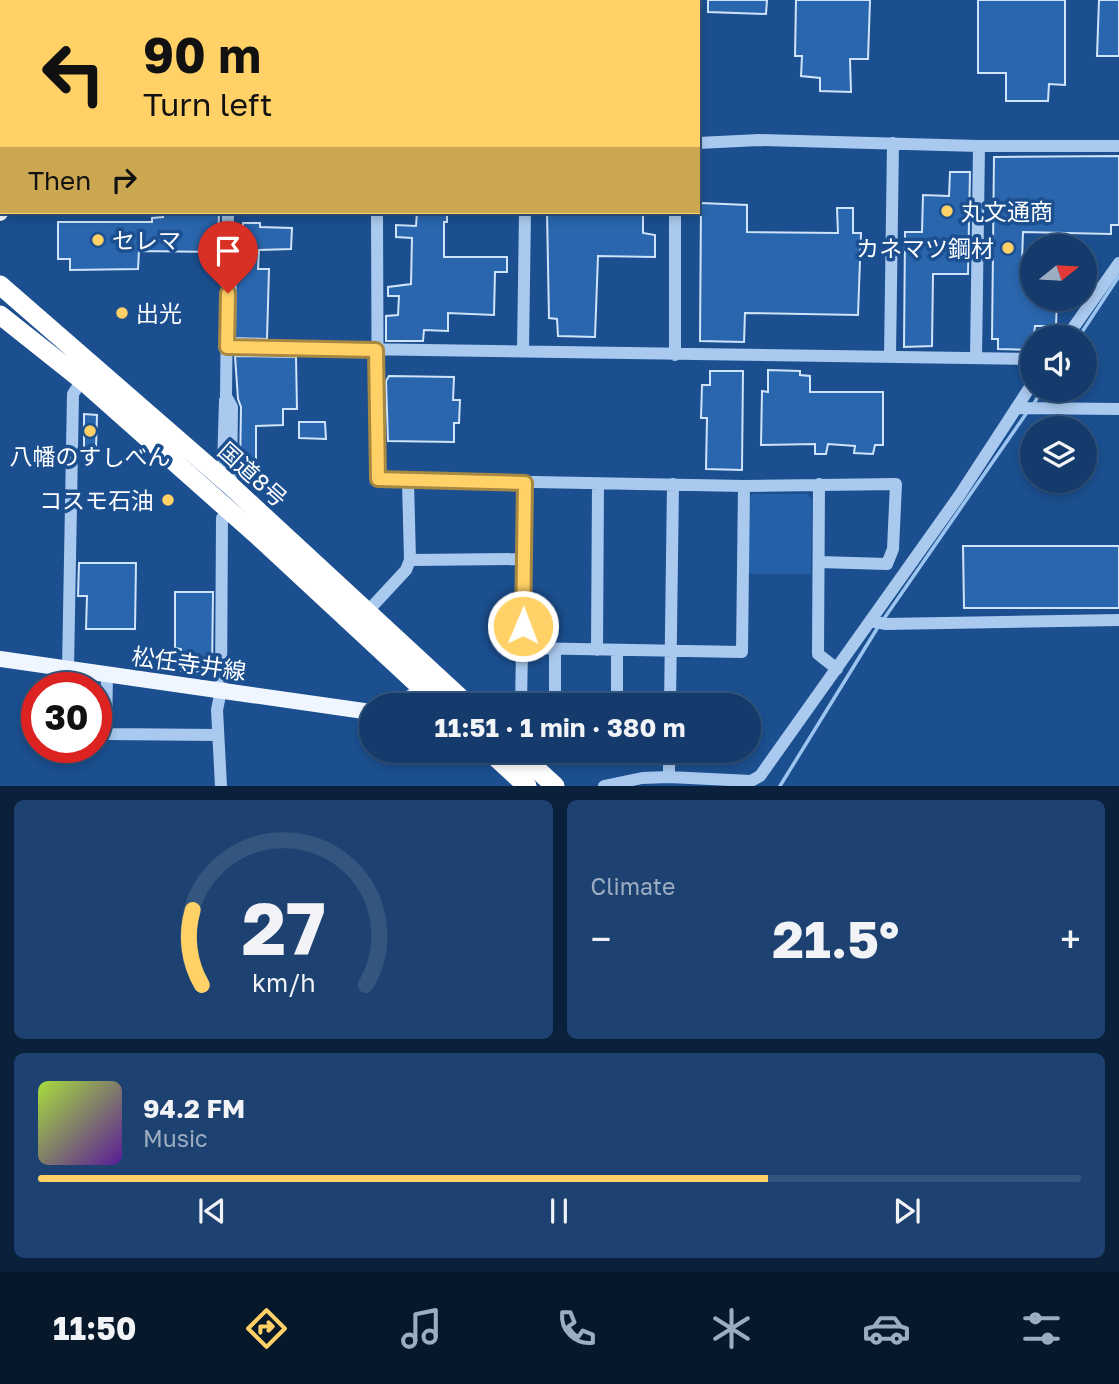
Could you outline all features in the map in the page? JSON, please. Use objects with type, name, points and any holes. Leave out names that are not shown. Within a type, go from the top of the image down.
[{"type":"highway","name":"国道8号","points":[[0,285],[231,486],[367,612],[433,686],[436,693]]},
{"type":"highway","name":"国道8号","points":[[0,315],[82,380],[258,537],[433,686],[446,693]]},
{"type":"highway","points":[[502,763],[527,786]]},
{"type":"highway","points":[[530,763],[555,786]]},
{"type":"main road","name":"松任寺井線","points":[[0,659],[91,672]]},
{"type":"main road","name":"松任寺井線","points":[[112,675],[359,710]]},
{"type":"main road","points":[[420,693],[433,686]]},
{"type":"street","points":[[700,143],[759,140],[979,146],[1119,146]]},
{"type":"street","points":[[890,356],[893,144]]},
{"type":"street","points":[[976,357],[979,146]]},
{"type":"street","points":[[223,466],[228,214]]},
{"type":"street","points":[[377,214],[378,479],[744,486],[896,484],[893,549],[887,564],[819,562]]},
{"type":"street","points":[[523,351],[525,214]]},
{"type":"street","points":[[675,214],[675,355]]},
{"type":"street","points":[[1075,325],[1119,263]]},
{"type":"street","points":[[227,347],[1020,359]]},
{"type":"street","points":[[68,669],[73,394],[82,380]]},
{"type":"street","points":[[226,396],[232,407],[231,486]]},
{"type":"street","points":[[604,786],[642,778],[669,777],[764,781],[837,669],[877,622],[1023,402]]},
{"type":"street","points":[[1020,409],[1119,409]]},
{"type":"street","points":[[367,612],[406,570],[410,560],[408,481]]},
{"type":"street","points":[[521,693],[525,483]]},
{"type":"street","points":[[597,650],[598,484]]},
{"type":"street","points":[[670,693],[673,484]]},
{"type":"street","points":[[819,484],[818,654],[837,669]]},
{"type":"street","points":[[523,648],[742,652],[744,486]]},
{"type":"street","points":[[221,786],[217,710],[221,690],[222,518]]},
{"type":"street","points":[[410,560],[523,559]]},
{"type":"street","points":[[877,622],[1119,620]]},
{"type":"street","points":[[555,650],[555,693]]},
{"type":"street","points":[[617,650],[617,693]]},
{"type":"street","points":[[112,734],[218,735]]},
{"type":"street","points":[[669,763],[669,777]]},
{"type":"shaded area","points":[[753,494],[807,494],[812,499],[811,574],[748,574],[748,499]]},
{"type":"building","points":[[708,0],[767,0],[766,14],[708,12]]},
{"type":"building","points":[[796,0],[870,0],[868,59],[850,59],[851,92],[820,91],[820,78],[801,76],[802,56],[795,56]]},
{"type":"building","points":[[978,0],[1065,0],[1065,85],[1049,84],[1048,101],[1006,101],[1006,73],[978,73]]},
{"type":"building","points":[[1099,0],[1119,0],[1119,56],[1097,56]]},
{"type":"building","name":"カネマツ鋼材","points":[[1119,156],[1119,225],[1111,225],[1111,234],[1020,234],[1020,312],[1057,312],[1056,325],[1020,325],[1020,350],[998,349],[998,339],[992,339],[994,157]]},
{"type":"building","points":[[950,172],[970,172],[968,274],[933,274],[932,346],[904,347],[905,232],[922,232],[923,195],[949,196]]},
{"type":"building","points":[[701,203],[747,205],[747,232],[838,233],[837,208],[853,208],[853,233],[861,233],[858,315],[745,313],[744,342],[700,341]]},
{"type":"building","points":[[164,214],[219,214],[218,252],[139,251],[138,269],[70,270],[70,259],[58,259],[58,222],[152,222],[152,218],[163,217]]},
{"type":"building","points":[[417,214],[447,214],[447,222],[444,222],[444,257],[507,257],[507,272],[495,272],[494,315],[448,313],[448,331],[424,330],[423,341],[386,341],[386,316],[398,315],[399,296],[388,296],[388,287],[411,284],[412,238],[396,237],[396,225],[416,226]]},
{"type":"building","points":[[547,214],[643,214],[643,233],[655,235],[655,257],[598,256],[595,337],[558,336],[557,319],[549,318]]},
{"type":"building","points":[[243,223],[260,223],[260,227],[292,228],[291,249],[259,250],[258,269],[269,269],[267,339],[235,338],[236,246],[243,245]]},
{"type":"building","points":[[235,356],[296,357],[297,409],[283,409],[283,425],[256,426],[256,469],[246,472],[240,470],[241,407]]},
{"type":"building","points":[[768,370],[800,371],[800,375],[810,376],[810,392],[883,392],[883,445],[875,445],[873,454],[854,453],[855,446],[828,444],[826,454],[815,454],[815,444],[761,445],[762,391],[768,392]]},
{"type":"building","points":[[710,371],[743,371],[742,470],[706,469],[707,418],[701,418],[702,385],[710,385]]},
{"type":"building","points":[[389,376],[454,377],[453,400],[460,400],[459,423],[454,423],[454,442],[388,441],[386,381]]},
{"type":"building","name":"八幡のすしべん","points":[[84,414],[97,415],[96,448],[84,448]]},
{"type":"building","points":[[299,422],[325,422],[326,439],[299,438]]},
{"type":"building","points":[[963,546],[1119,546],[1119,608],[964,608]]},
{"type":"building","points":[[79,563],[136,563],[135,629],[86,629],[87,596],[78,596]]},
{"type":"building","points":[[175,592],[213,592],[212,672],[181,671],[181,649],[175,648]]},
{"type":"waterway","points":[[1087,325],[1119,276]]},
{"type":"waterway","points":[[883,620],[1028,411]]},
{"type":"waterway","points":[[780,786],[878,627]]},
{"type":"place","name":"丸文通商","points":[[947,211]]},
{"type":"place","name":"セレマ","points":[[98,240]]},
{"type":"place","name":"カネマツ鋼材","points":[[1008,248]]},
{"type":"place","name":"出光","points":[[122,313]]},
{"type":"place","name":"八幡のすしべん","points":[[90,431]]},
{"type":"place","name":"コスモ石油","points":[[168,500]]},
{"type":"route","points":[[228,293],[227,347],[376,350],[378,479],[525,483],[523,626]]}]
